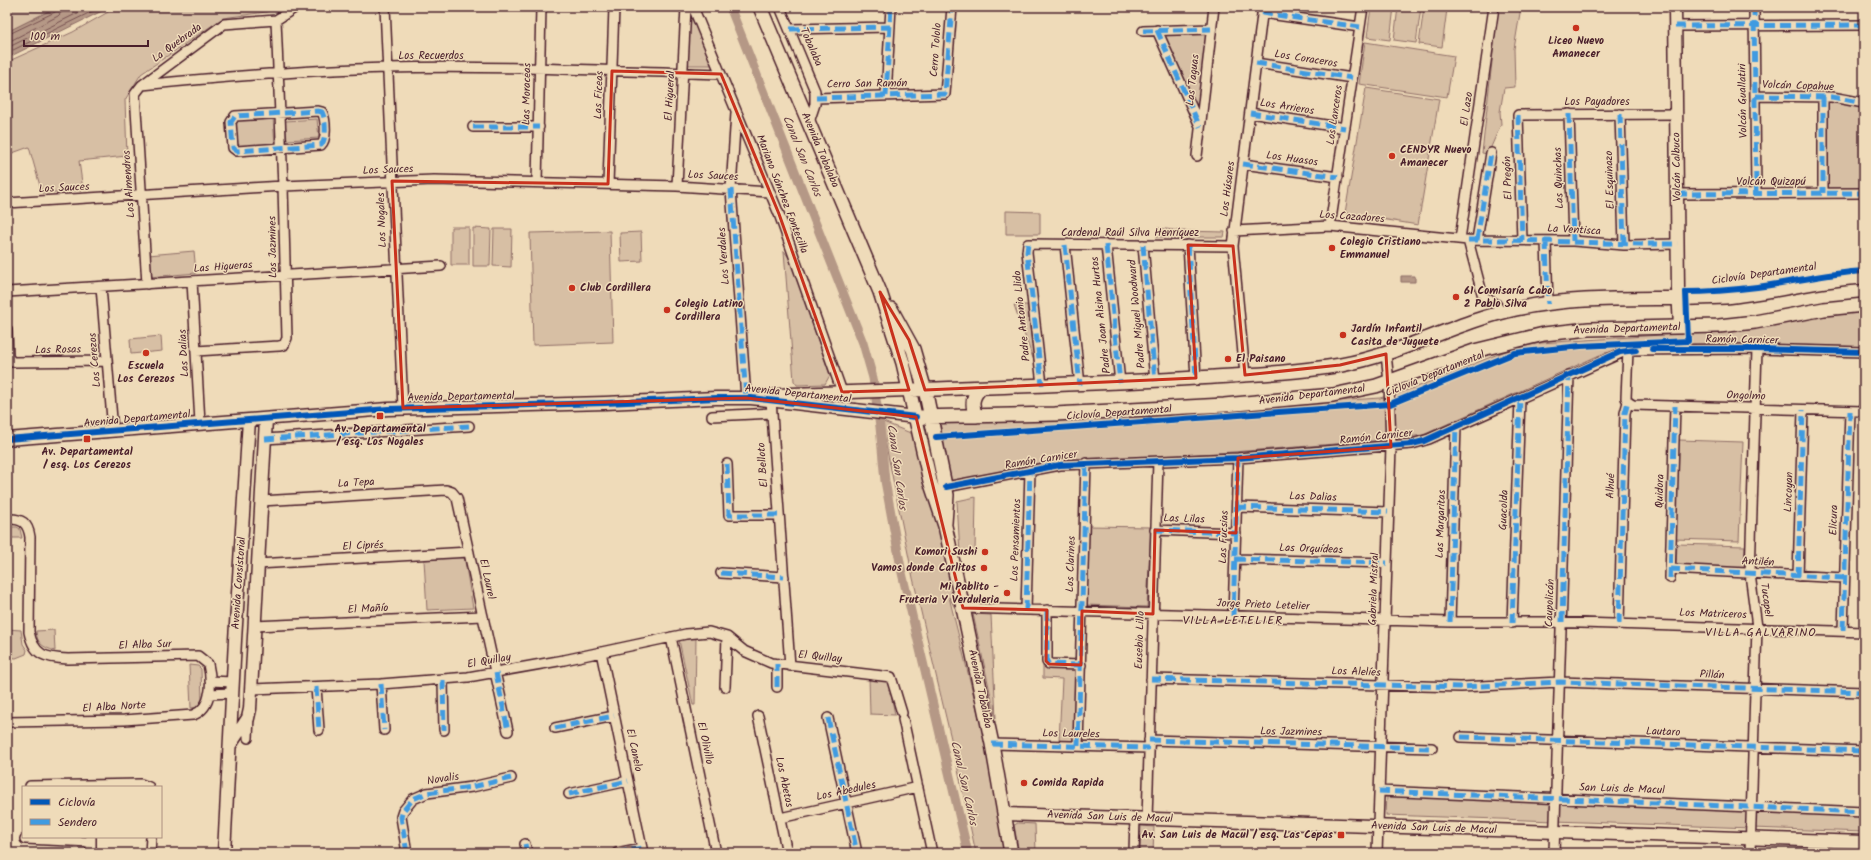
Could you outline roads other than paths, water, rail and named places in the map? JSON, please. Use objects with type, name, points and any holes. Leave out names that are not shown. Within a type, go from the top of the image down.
[{"type":"main road","name":"Avenida Tobalaba","points":[[760,7],[880,292],[899,351],[916,417],[930,481],[945,526],[992,744],[1011,853]]},
{"type":"main road","name":"Avenida Departamental","points":[[909,390],[1080,385],[1155,381],[1245,375],[1340,365],[1386,354],[1479,319],[1548,304],[1598,300],[1679,299],[1738,296],[1823,281],[1864,277]]},
{"type":"main road","name":"Avenida Tobalaba","points":[[880,292],[909,340],[925,390],[946,487],[947,504],[945,526]]},
{"type":"main road","name":"Avenida Departamental","points":[[916,417],[1055,414],[1224,405],[1352,392],[1389,382],[1474,352],[1532,336],[1589,329],[1737,324],[1824,309],[1864,305]]},
{"type":"main road","points":[[976,416],[973,408],[973,400],[981,388]]},
{"type":"street","name":"La Quebrada","points":[[142,84],[224,24],[276,20],[296,7]]},
{"type":"street","name":"Los Nogales","points":[[385,7],[403,408]]},
{"type":"street","name":"Las Moraceas","points":[[537,182],[541,7]]},
{"type":"street","name":"Las Ficeas","points":[[608,184],[614,7]]},
{"type":"street","name":"El Higueral","points":[[676,186],[686,7]]},
{"type":"street","name":"Mariano Sánchez Fontecilla","points":[[693,7],[769,192],[842,392]]},
{"type":"street","name":"Tobalaba","points":[[780,7],[814,86],[816,98]]},
{"type":"street","points":[[886,96],[891,7]]},
{"type":"street","name":"Cerro Tololo","points":[[945,94],[952,7]]},
{"type":"street","name":"Las Taguas","points":[[1197,156],[1214,7]]},
{"type":"street","name":"Los Lanceros","points":[[1330,226],[1363,7]]},
{"type":"street","name":"El Lazo","points":[[1494,7],[1468,240],[1482,293],[1484,297],[1496,304],[1501,313]]},
{"type":"street","name":"Volcán Calbuco","points":[[1675,7],[1680,327]]},
{"type":"street","name":"Volcán Guallatiri","points":[[1754,7],[1756,194]]},
{"type":"street","points":[[1263,10],[1360,26]]},
{"type":"street","name":"Los Húsares","points":[[1245,375],[1233,246],[1263,10]]},
{"type":"street","name":"Los Jazmines","points":[[196,351],[279,346],[284,344],[287,338],[283,186],[276,20]]},
{"type":"street","points":[[1675,26],[1864,25]]},
{"type":"street","points":[[790,29],[890,27]]},
{"type":"street","points":[[1143,31],[1211,29]]},
{"type":"street","points":[[1157,30],[1200,127]]},
{"type":"street","name":"Los Coraceros","points":[[1256,63],[1352,78]]},
{"type":"street","name":"Los Recuerdos","points":[[142,84],[278,72],[387,68],[540,69],[721,74]]},
{"type":"street","name":"Los Almendros","points":[[142,84],[136,94],[135,99],[148,284]]},
{"type":"street","name":"Cerro San Ramón","points":[[809,122],[816,98],[945,94]]},
{"type":"street","name":"Volcán Copahue","points":[[1755,96],[1823,97],[1864,103]]},
{"type":"street","points":[[1823,97],[1823,193]]},
{"type":"street","points":[[322,112],[324,116],[324,140],[321,145],[281,148],[235,151],[232,147],[231,122],[233,118],[237,116],[279,113],[322,112]]},
{"type":"street","name":"Los Verdales","points":[[736,112],[731,189],[749,398]]},
{"type":"street","name":"Los Arrieros","points":[[1250,113],[1345,128]]},
{"type":"street","name":"Las Quinchas","points":[[1569,114],[1573,241]]},
{"type":"street","name":"El Esquinazo","points":[[1620,114],[1624,245]]},
{"type":"street","name":"Los Payadores","points":[[1518,115],[1676,114]]},
{"type":"street","name":"El Pregón","points":[[1518,115],[1522,240]]},
{"type":"street","points":[[473,127],[539,127]]},
{"type":"street","points":[[1468,240],[1491,153]]},
{"type":"street","name":"Los Huasos","points":[[1243,164],[1338,177]]},
{"type":"street","name":"Los Sauces","points":[[7,203],[283,186],[449,180],[676,186],[769,192]]},
{"type":"street","name":"Volcán Quizapú","points":[[1677,194],[1864,193]]},
{"type":"street","name":"Los Cazadores","points":[[1234,231],[1330,226],[1468,240]]},
{"type":"street","name":"La Ventisca","points":[[1468,240],[1573,241],[1624,245],[1678,244]]},
{"type":"street","points":[[1546,241],[1548,304]]},
{"type":"street","name":"Cardenal Raúl Silva Henríquez","points":[[1028,244],[1233,246]]},
{"type":"street","name":"Padre Antonio Llido","points":[[1028,244],[1027,252],[1042,385]]},
{"type":"street","points":[[1064,244],[1080,385]]},
{"type":"street","name":"Padre Joan Alsina Hurtos","points":[[1106,245],[1120,383]]},
{"type":"street","name":"Padre Miguel Woodward","points":[[1143,245],[1155,381]]},
{"type":"street","points":[[1188,245],[1196,378]]},
{"type":"street","name":"Las Higueras","points":[[7,292],[441,266]]},
{"type":"street","name":"Las Dalias","points":[[192,281],[200,424]]},
{"type":"street","name":"Los Cerezos","points":[[100,287],[113,431]]},
{"type":"street","name":"Las Rosas","points":[[7,330],[8,357],[10,361],[14,363],[107,361]]},
{"type":"street","name":"Ramón Carnicer","points":[[946,487],[1060,465],[1238,458],[1391,447],[1424,441],[1520,399],[1569,375],[1628,350],[1757,349],[1864,352]]},
{"type":"street","name":"Tucapel","points":[[1750,853],[1757,627],[1750,574],[1757,349]]},
{"type":"street","name":"Alhué","points":[[1619,624],[1625,410],[1628,402],[1626,398],[1628,350]]},
{"type":"street","name":"Gabriela Mistral","points":[[1377,853],[1391,447],[1389,382],[1386,354]]},
{"type":"street","name":"Caupolicán","points":[[1554,853],[1569,375]]},
{"type":"street","name":"Avenida Departamental","points":[[7,439],[403,408],[749,398],[791,394],[909,390]]},
{"type":"street","name":"Avenida Departamental","points":[[749,398],[916,417]]},
{"type":"street","name":"Guacolda","points":[[1512,623],[1520,399]]},
{"type":"street","name":"El Belloto","points":[[771,400],[790,666]]},
{"type":"street","name":"Ongolmo","points":[[1628,402],[1634,405],[1864,412]]},
{"type":"street","name":"Quidora","points":[[1670,574],[1675,406]]},
{"type":"street","name":"Lincoyan","points":[[1798,576],[1803,410]]},
{"type":"street","name":"Elicura","points":[[1843,630],[1850,411]]},
{"type":"street","points":[[712,416],[772,413]]},
{"type":"street","name":"Avenida Consistorial","points":[[248,738],[247,719],[252,689],[257,564],[266,419]]},
{"type":"street","name":"Avenida Consistorial","points":[[224,853],[232,687],[249,420]]},
{"type":"street","points":[[265,439],[469,426]]},
{"type":"street","name":"Las Margaritas","points":[[1450,622],[1456,426]]},
{"type":"street","points":[[247,460],[253,456],[263,460]]},
{"type":"street","name":"Las Fucsias","points":[[1233,616],[1238,458]]},
{"type":"street","name":"Eusebio Lillo","points":[[1134,853],[1141,818],[1149,744],[1158,461]]},
{"type":"street","name":"Los Clarines","points":[[1078,746],[1086,463]]},
{"type":"street","points":[[727,464],[729,515],[779,515]]},
{"type":"street","name":"Los Pensamientos","points":[[1026,610],[1030,470]]},
{"type":"street","name":"La Tepa","points":[[261,501],[446,490],[452,492]]},
{"type":"street","name":"El Laurel","points":[[452,492],[457,498],[508,731]]},
{"type":"street","name":"Las Dalias","points":[[1237,506],[1388,512]]},
{"type":"street","name":"El Alba Sur","points":[[7,519],[21,519],[28,527],[30,537],[29,632],[31,642],[41,654],[49,658],[68,659],[198,656],[208,664],[210,681]]},
{"type":"street","name":"Las Lilas","points":[[1155,530],[1236,533]]},
{"type":"street","name":"El Ciprés","points":[[257,564],[469,552]]},
{"type":"street","name":"Las Orquídeas","points":[[1235,559],[1387,563]]},
{"type":"street","points":[[721,573],[784,577]]},
{"type":"street","name":"Antilén","points":[[1670,574],[1750,574],[1844,578]]},
{"type":"street","name":"Jorge Prieto Letelier","points":[[963,608],[1450,622],[1562,622]]},
{"type":"street","points":[[1048,610],[1047,663],[1080,665]]},
{"type":"street","name":"El Mañío","points":[[254,626],[482,616]]},
{"type":"street","name":"Los Matriceros","points":[[1562,622],[1757,627],[1864,632]]},
{"type":"street","points":[[235,640],[245,629],[254,626]]},
{"type":"street","name":"El Quillay","points":[[252,689],[442,680],[496,673],[671,637],[709,632],[727,637],[744,651],[758,658],[777,664],[888,676],[893,680],[918,787]]},
{"type":"street","name":"El Olivillo","points":[[671,637],[716,853]]},
{"type":"street","points":[[725,687],[727,637]]},
{"type":"street","name":"El Canelo","points":[[601,652],[643,851]]},
{"type":"street","points":[[777,664],[777,687]]},
{"type":"street","name":"Los Alelíes","points":[[1151,679],[1461,687],[1560,682]]},
{"type":"street","points":[[442,680],[444,730]]},
{"type":"street","points":[[210,681],[232,687]]},
{"type":"street","name":"El Alba Norte","points":[[7,722],[124,720],[193,714],[200,712],[205,707],[209,694],[210,681]]},
{"type":"street","name":"Pillán","points":[[1560,682],[1864,692]]},
{"type":"street","points":[[381,684],[384,730]]},
{"type":"street","points":[[209,694],[232,687]]},
{"type":"street","points":[[316,687],[319,730]]},
{"type":"street","points":[[231,714],[234,722],[247,719]]},
{"type":"street","points":[[555,728],[614,716]]},
{"type":"street","name":"Los Abetos","points":[[758,716],[787,853]]},
{"type":"street","points":[[828,718],[857,853]]},
{"type":"street","name":"Avenida Consistorial","points":[[230,746],[247,719]]},
{"type":"street","name":"Lautaro","points":[[1461,737],[1864,751]]},
{"type":"street","name":"Los Laureles","points":[[992,744],[1078,746],[1149,744]]},
{"type":"street","name":"Los Jazmines","points":[[1149,744],[1380,746],[1432,748]]},
{"type":"street","name":"Novalis","points":[[407,853],[401,817],[403,811],[413,799],[427,793],[472,787],[511,778]]},
{"type":"street","points":[[569,794],[628,781]]},
{"type":"street","points":[[30,786],[141,784],[146,786]]},
{"type":"street","points":[[918,787],[932,853]]},
{"type":"street","name":"Los Abedules","points":[[780,818],[918,787]]},
{"type":"street","name":"San Luis de Macul","points":[[1379,791],[1864,812]]},
{"type":"street","name":"Avenida San Luis de Macul","points":[[1004,814],[1864,842]]},
{"type":"street","points":[[150,853],[151,838]]},
{"type":"street","points":[[25,839],[91,840],[91,853]]},
{"type":"street","points":[[617,853],[643,851]]},
{"type":"water","points":[[57,7],[110,7],[7,58],[7,32]]},
{"type":"water","points":[[1401,276],[1415,276],[1415,282],[1401,282]]},
{"type":"waterway","name":"Canal San Carlos","points":[[730,7],[863,343],[873,378],[880,427],[885,481],[902,573],[968,853]]},
{"type":"place","name":"Liceo Nuevo Amanecer","points":[[1576,28]]},
{"type":"place","name":"CENDYR Nuevo Amanecer","points":[[1392,156]]},
{"type":"place","name":"Colegio Cristiano Emmanuel","points":[[1332,248]]},
{"type":"place","name":"Club Cordillera","points":[[572,288]]},
{"type":"place","name":"61 Comisaría Cabo 2 Pablo Silva","points":[[1456,297]]},
{"type":"place","name":"Colegio Latino Cordillera","points":[[667,310]]},
{"type":"place","name":"Jardín Infantil Casita de Juguete","points":[[1343,335]]},
{"type":"place","name":"Escuela Los Cerezos","points":[[146,353]]},
{"type":"place","name":"El Paisano","points":[[1228,359]]},
{"type":"place","name":"Av. Departamental / esq. Los Nogales","points":[[380,416]]},
{"type":"place","name":"Av. Departamental / esq. Los Cerezos","points":[[87,439]]},
{"type":"place","name":"Komori Sushi","points":[[985,552]]},
{"type":"place","name":"Vamos donde Carlitos","points":[[984,568]]},
{"type":"place","name":"Mi Pablito - Fruteria Y Verduleria","points":[[1007,593]]},
{"type":"place","name":"Comida Rapida","points":[[1024,783]]},
{"type":"place","name":"Av. San Luis de Macul / esq. Las Cepas","points":[[1341,835]]},
{"type":"district","name":"VILLA LETELIER","points":[[1233,620]]},
{"type":"district","name":"VILLA GALVARINO","points":[[1761,632]]}]
